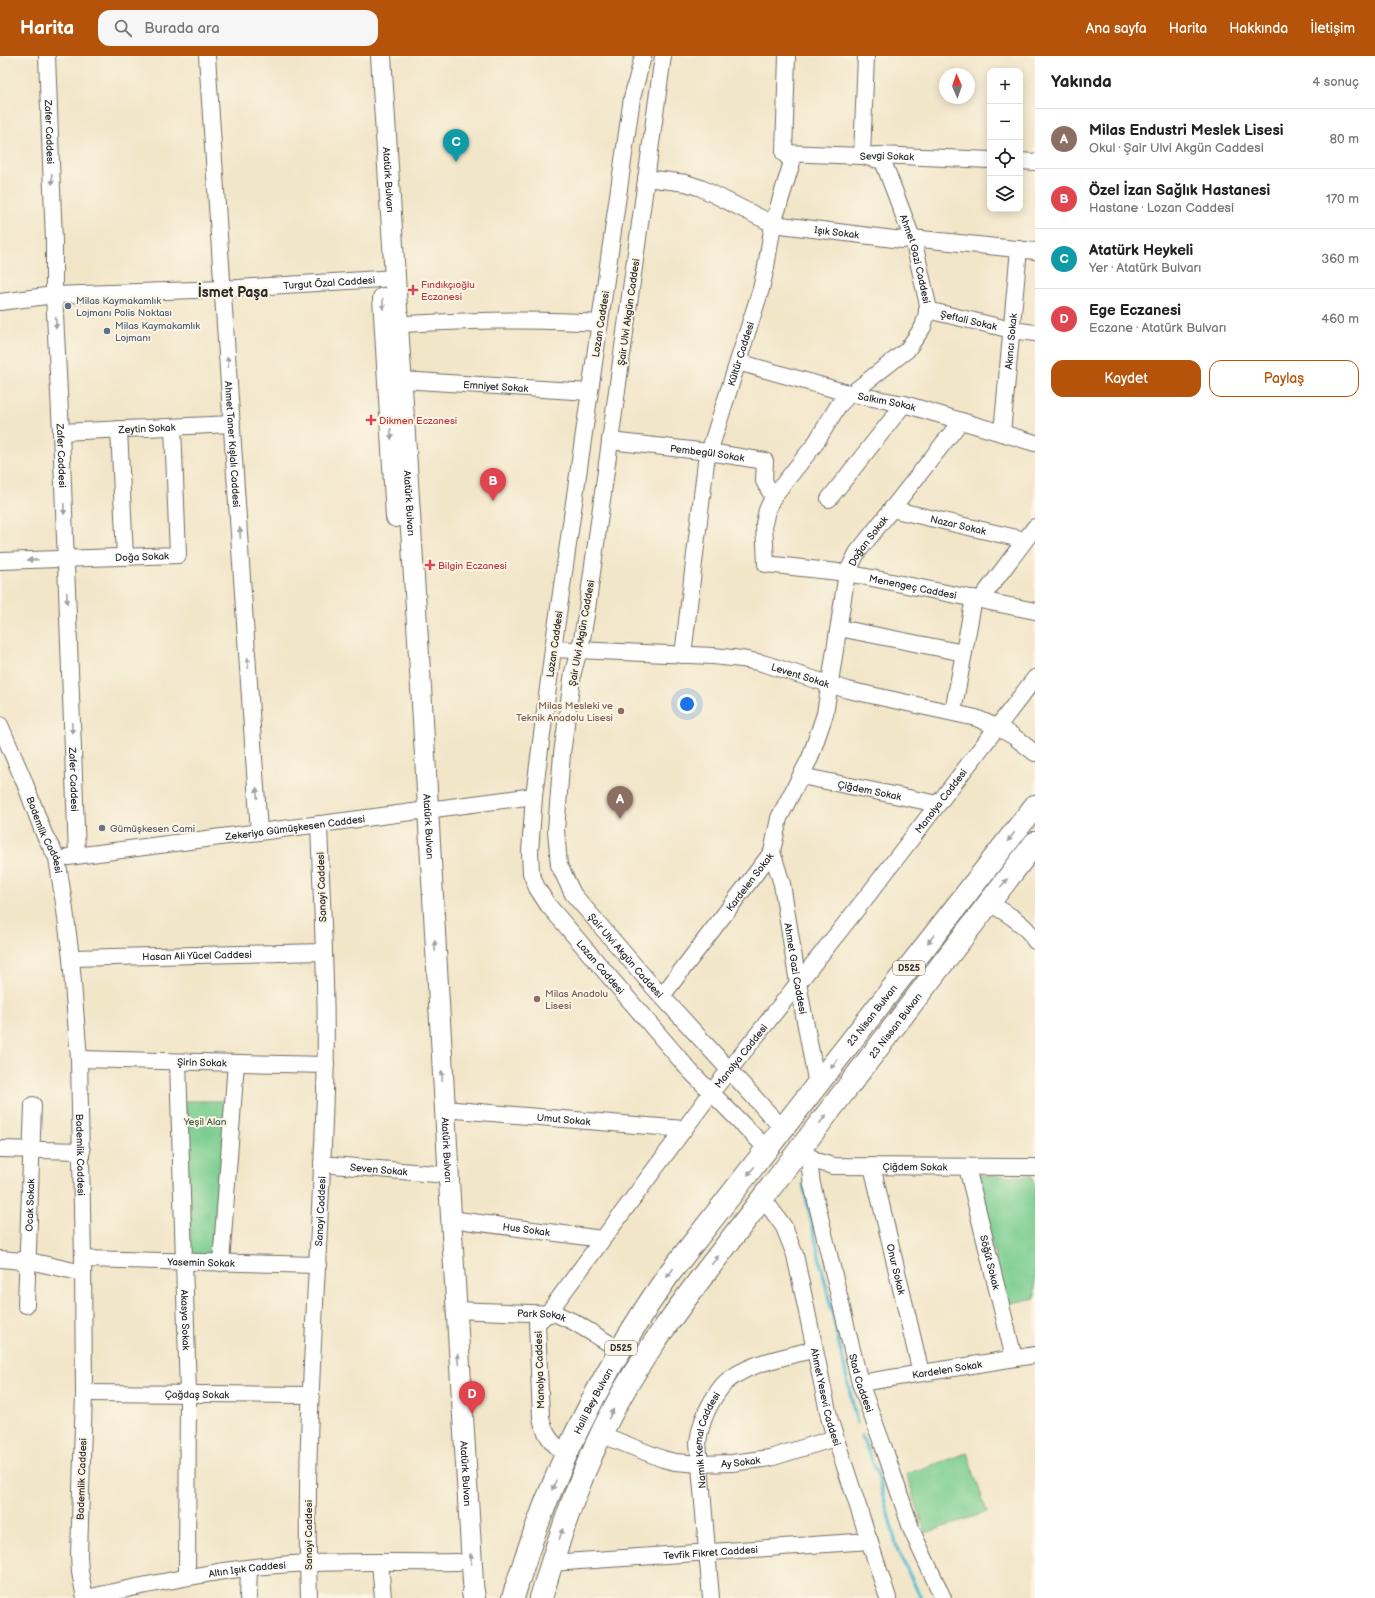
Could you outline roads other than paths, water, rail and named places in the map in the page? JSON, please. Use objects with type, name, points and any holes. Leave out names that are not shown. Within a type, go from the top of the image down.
[{"type":"highway","name":"23 Nisan Bulvarı","points":[[783,1129],[1035,806]]},
{"type":"highway","name":"23 Nissan Bulvarı","points":[[805,1154],[989,903],[1035,843]]},
{"type":"highway","name":"Halil Bey Bulvarı","points":[[513,1598],[543,1512],[566,1455],[588,1409],[620,1350],[651,1300],[670,1274],[783,1129]]},
{"type":"highway","name":"D525","points":[[541,1598],[551,1563],[574,1496],[600,1434],[617,1402],[653,1343],[763,1198],[805,1154]]},
{"type":"main road","name":"Atatürk Bulvarı","points":[[368,56],[389,279],[421,810],[444,1109],[470,1597]]},
{"type":"main road","name":"Atatürk Bulvarı","points":[[381,56],[389,279]]},
{"type":"main road","name":"Atatürk Bulvarı","points":[[392,325],[402,380],[435,1174],[458,1562],[470,1597]]},
{"type":"street","name":"Zafer Caddesi","points":[[47,56],[54,242],[54,295],[61,432],[77,855]]},
{"type":"street","name":"Ahmet Taner Kışlalı Caddesi","points":[[207,56],[259,832]]},
{"type":"street","name":"Lozan Caddesi","points":[[643,56],[632,98],[553,649],[534,796],[531,864],[533,880],[541,895],[685,1065],[768,1150]]},
{"type":"street","name":"Şair Ulvi Akgün Caddesi","points":[[663,56],[587,609],[573,672],[559,786],[556,830],[558,865],[573,894],[662,996],[783,1129]]},
{"type":"street","name":"Kültür Caddesi","points":[[683,655],[699,508],[708,452],[761,289],[773,224],[792,162],[784,153],[787,56]]},
{"type":"street","points":[[862,156],[866,56]]},
{"type":"street","name":"Sevgi Sokak","points":[[784,153],[862,156],[879,155],[987,160]]},
{"type":"street","name":"Ahmet Gazi Caddesi","points":[[766,564],[764,524],[767,510],[773,497],[815,444],[838,406],[907,350],[923,327],[927,310],[926,295],[912,238],[883,161],[862,156]]},
{"type":"street","points":[[1023,161],[1035,162]]},
{"type":"street","name":"Işık Sokak","points":[[646,178],[686,183],[701,188],[773,224],[903,240],[912,238],[1035,251]]},
{"type":"street","name":"Akıncı Sokak","points":[[1002,433],[1019,249]]},
{"type":"street","name":"Turgut Özal Caddesi","points":[[0,302],[54,295],[223,290],[389,279]]},
{"type":"street","name":"Şeftali Sokak","points":[[927,310],[1012,330],[1035,333]]},
{"type":"street","points":[[392,325],[479,320],[533,319],[600,323]]},
{"type":"street","name":"Salkım Sokak","points":[[738,362],[851,394],[904,404],[1035,443]]},
{"type":"street","name":"Emniyet Sokak","points":[[402,380],[589,392]]},
{"type":"street","points":[[829,499],[904,404]]},
{"type":"street","name":"Doğan Sokak","points":[[829,685],[847,573],[857,553],[960,421]]},
{"type":"street","name":"Zeytin Sokak","points":[[61,432],[232,424]]},
{"type":"street","name":"Doğa Sokak","points":[[0,561],[178,555],[173,427]]},
{"type":"street","points":[[119,429],[125,557]]},
{"type":"street","name":"Pembegül Sokak","points":[[610,441],[708,452],[765,461],[764,481],[773,497]]},
{"type":"street","name":"Nazar Sokak","points":[[891,509],[1025,540]]},
{"type":"street","points":[[953,712],[964,653],[977,599],[1035,527]]},
{"type":"street","name":"Menengeç Caddesi","points":[[766,564],[847,573],[1035,610]]},
{"type":"street","points":[[839,628],[964,653]]},
{"type":"street","name":"Levent Sokak","points":[[553,649],[683,655],[755,661],[829,685],[868,695],[976,718],[997,726],[1035,753]]},
{"type":"street","name":"Manolya Caddesi","points":[[566,1455],[554,1445],[542,1428],[537,1323],[548,1313],[729,1069],[868,895],[1035,678]]},
{"type":"street","name":"Kardelen Sokak","points":[[662,996],[772,852],[779,818],[810,758],[821,729],[825,714],[829,685]]},
{"type":"street","name":"Bademlik Caddesi","points":[[0,725],[24,781],[44,834],[57,858],[71,958],[79,1059],[82,1151],[84,1393],[79,1549],[80,1572],[86,1598]]},
{"type":"street","name":"Çiğdem Sokak","points":[[801,776],[938,804]]},
{"type":"street","name":"Zekeriya Gümüşkesen Caddesi","points":[[57,858],[534,796]]},
{"type":"street","name":"Sanayi Caddesi","points":[[309,1598],[308,1452],[318,1265],[326,1065],[324,952],[319,824]]},
{"type":"street","name":"Ahmet Gazi Caddesi","points":[[772,852],[782,884],[798,983],[818,1085]]},
{"type":"street","points":[[989,903],[1006,912],[1031,934],[1035,941]]},
{"type":"street","name":"Hasan Ali Yücel Caddesi","points":[[71,958],[324,952]]},
{"type":"street","name":"Şirin Sokak","points":[[79,1059],[326,1065]]},
{"type":"street","name":"Akasya Sokak","points":[[178,1062],[188,1394],[187,1577]]},
{"type":"street","points":[[221,1263],[236,1063]]},
{"type":"street","name":"Ocak Sokak","points":[[26,1305],[33,1105]]},
{"type":"street","name":"Umut Sokak","points":[[444,1109],[684,1129]]},
{"type":"street","points":[[0,1149],[82,1151]]},
{"type":"street","name":"Çiğdem Sokak","points":[[805,1154],[819,1162],[833,1166],[1035,1167]]},
{"type":"street","name":"Stad Caddesi","points":[[805,1154],[860,1383],[912,1531],[943,1598]]},
{"type":"street","name":"Seven Sokak","points":[[322,1164],[435,1174]]},
{"type":"street","name":"Onur Sokak","points":[[872,1166],[921,1373]]},
{"type":"street","name":"Söğüt Sokak","points":[[967,1167],[1014,1358]]},
{"type":"street","name":"Ahmet Yesevi Caddesi","points":[[763,1198],[780,1219],[792,1245],[798,1264],[826,1405],[835,1438],[888,1598]]},
{"type":"street","name":"Hus Sokak","points":[[450,1219],[602,1239]]},
{"type":"street","name":"Yasemin Sokak","points":[[0,1259],[83,1266],[184,1262],[318,1265]]},
{"type":"street","name":"Park Sokak","points":[[455,1310],[548,1313],[564,1317],[620,1350]]},
{"type":"street","name":"Namık Kemal Caddesi","points":[[711,1598],[698,1442],[702,1421],[713,1399],[725,1383],[734,1376],[754,1366],[815,1349]]},
{"type":"street","name":"Kardelen Sokak","points":[[860,1383],[1035,1355]]},
{"type":"street","name":"Çağdaş Sokak","points":[[84,1393],[311,1395]]},
{"type":"street","name":"Ay Sokak","points":[[600,1434],[663,1459],[675,1462],[700,1464],[739,1462],[770,1458],[835,1438]]},
{"type":"street","name":"Tevfik Fikret Caddesi","points":[[551,1563],[870,1541]]},
{"type":"street","name":"Altın Işık Caddesi","points":[[86,1598],[187,1577],[249,1568],[308,1563],[458,1562]]},
{"type":"street","points":[[380,1563],[382,1598]]},
{"type":"street","points":[[248,1598],[249,1568]]},
{"type":"waterway","points":[[803,1184],[857,1423]]},
{"type":"waterway","points":[[862,1436],[878,1476],[898,1551],[921,1598]]},
{"type":"place","name":"Atatürk Heykeli","points":[[456,162]]},
{"type":"place","name":"Fındıkçıoğlu Eczanesi","points":[[413,290]]},
{"type":"place","name":"Milas Kaymakamlık Lojmanı Polis Noktası","points":[[68,306]]},
{"type":"place","name":"Milas Kaymakamlık Lojmanı","points":[[107,331]]},
{"type":"place","name":"Dikmen Eczanesi","points":[[371,420]]},
{"type":"place","name":"Özel İzan Sağlık Hastanesi","points":[[493,501]]},
{"type":"place","name":"Bilgin Eczanesi","points":[[430,565]]},
{"type":"place","name":"Milas Mesleki ve Teknik Anadolu Lisesi","points":[[621,711]]},
{"type":"place","name":"Milas Endustri Meslek Lisesi","points":[[620,819]]},
{"type":"place","name":"Gümüşkesen Cami","points":[[102,828]]},
{"type":"place","name":"Milas Anadolu Lisesi","points":[[537,999]]},
{"type":"place","name":"Ege Eczanesi","points":[[472,1414]]},
{"type":"district","name":"İsmet Paşa","points":[[233,292]]},
{"type":"park label","name":"Yeşil Alan","points":[[205,1121]]}]
